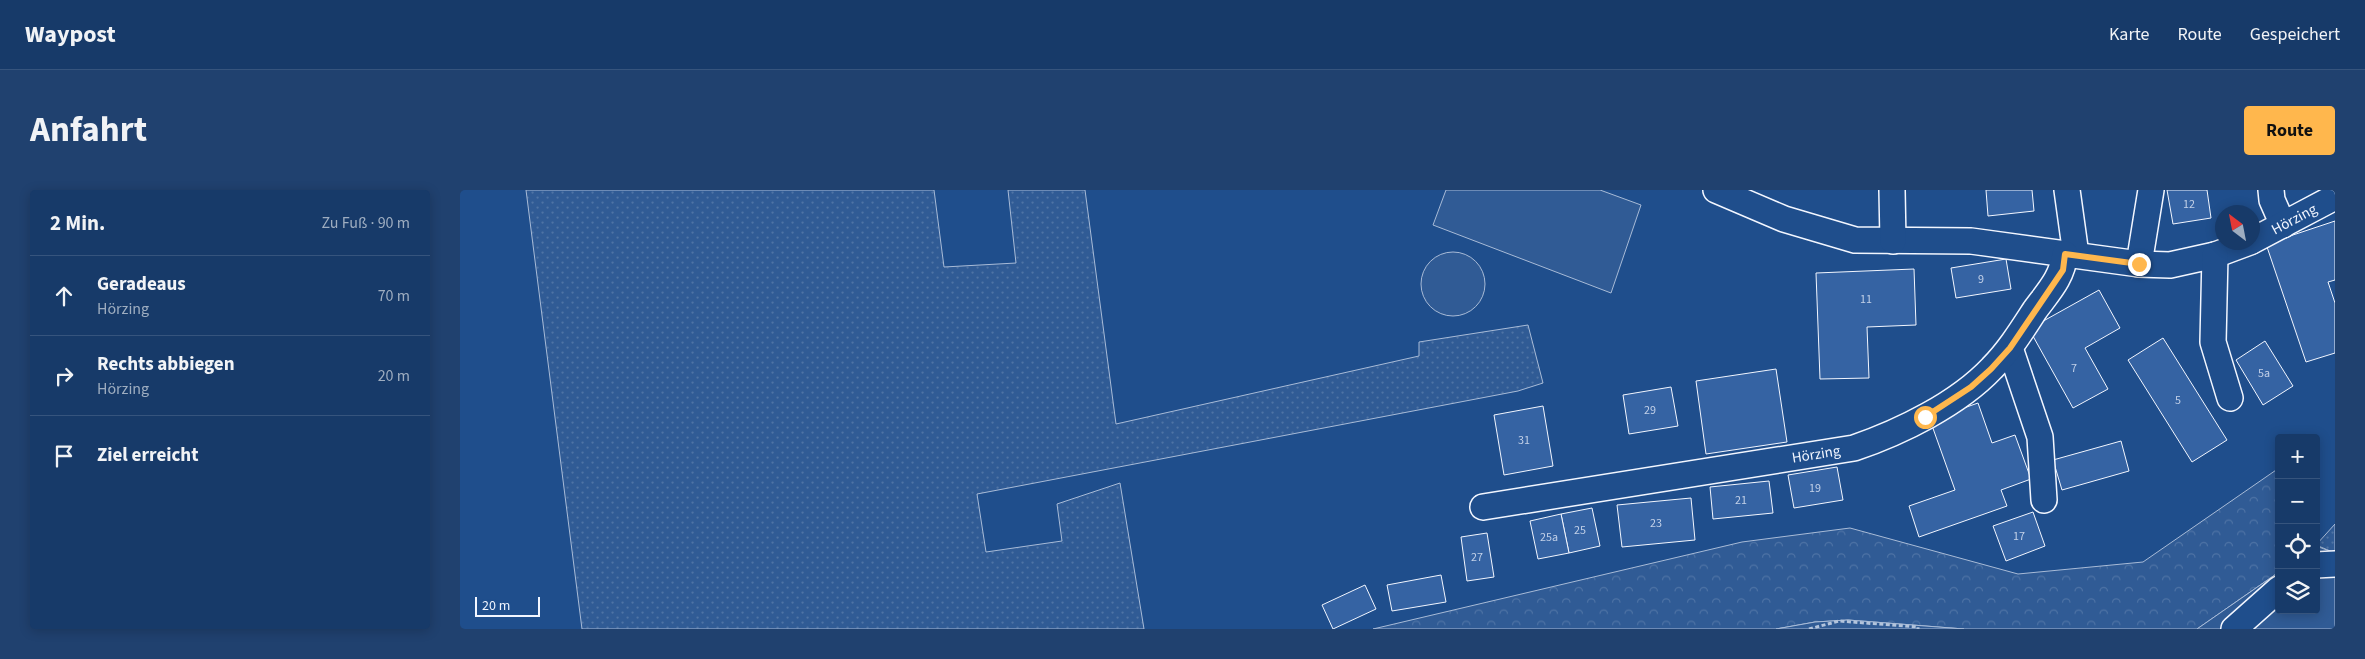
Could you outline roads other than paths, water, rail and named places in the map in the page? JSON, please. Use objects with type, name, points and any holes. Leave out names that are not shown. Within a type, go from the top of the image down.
[{"type":"street","name":"Hörzing","points":[[1716,190],[1784,219],[1855,240],[1971,241],[2139,264],[2170,266],[2229,250]]},
{"type":"street","points":[[1892,190],[1893,241]]},
{"type":"street","points":[[2066,190],[2070,255]]},
{"type":"street","points":[[2139,264],[2151,190]]},
{"type":"street","points":[[2271,190],[2272,200],[2283,225]]},
{"type":"street","name":"Hörzing","points":[[2260,238],[2335,197]]},
{"type":"street","name":"Hörzing","points":[[1483,507],[1854,448],[1889,436],[1925,417],[1971,387],[1991,369],[2010,348],[2063,270],[2070,255]]},
{"type":"street","points":[[2215,255],[2213,342],[2230,398]]},
{"type":"street","points":[[2010,348],[2040,437],[2044,500]]},
{"type":"street","points":[[2320,565],[2335,564]]},
{"type":"street","points":[[2234,629],[2275,592]]}]
